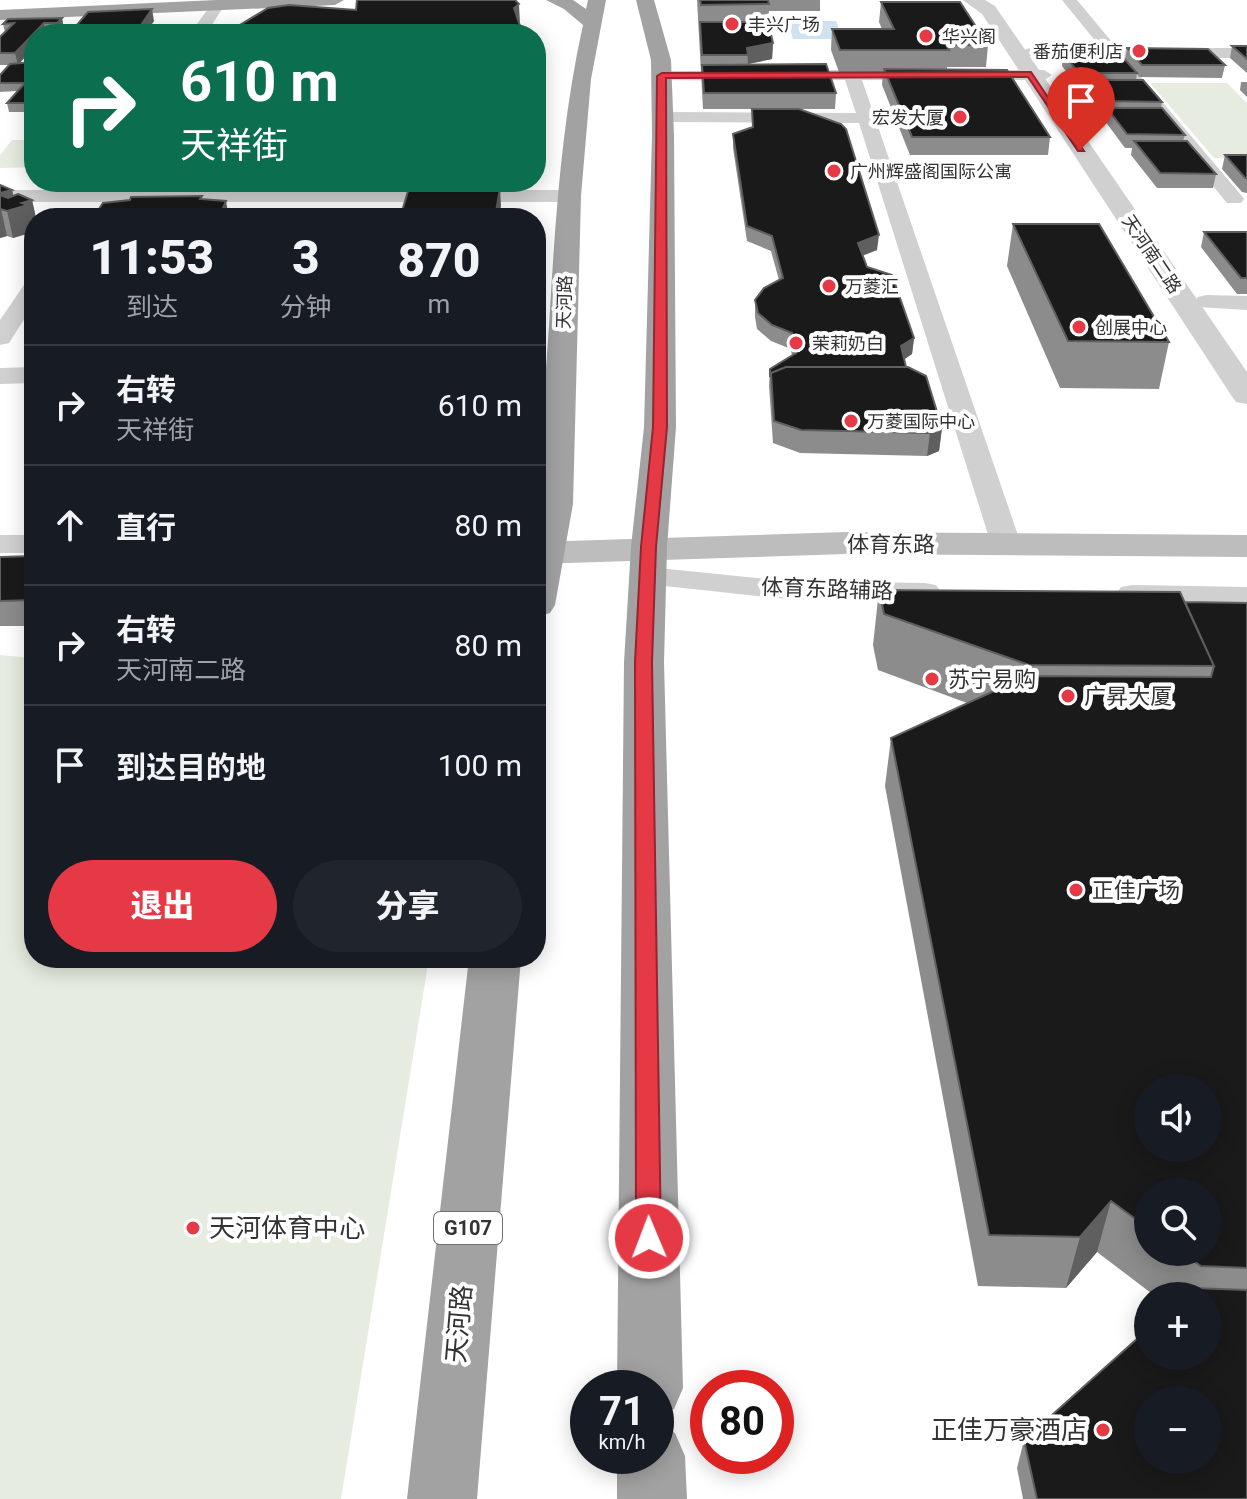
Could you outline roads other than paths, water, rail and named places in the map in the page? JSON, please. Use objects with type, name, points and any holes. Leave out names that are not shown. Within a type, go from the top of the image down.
[{"type":"highway","points":[[2,9],[56,0]]},
{"type":"highway","points":[[2,9],[102,0]]},
{"type":"highway","points":[[2,9],[335,0]]},
{"type":"highway","points":[[555,0],[595,12]]},
{"type":"highway","points":[[650,1370],[644,662],[648,562],[660,427],[662,117],[662,76],[653,6]]},
{"type":"highway","name":"天河路","points":[[546,538],[555,504],[548,372],[581,79],[595,12]]},
{"type":"highway","name":"天河路","points":[[442,1499],[494,968]]},
{"type":"main road","name":"体育东路","points":[[546,568],[846,543],[1247,546]]},
{"type":"main road","name":"体育东路","points":[[648,562],[805,573],[1247,574]]},
{"type":"main road","points":[[0,566],[24,565]]},
{"type":"street","name":"天河南二路","points":[[972,0],[989,10],[1035,67],[1247,360]]},
{"type":"street","name":"天河南二路","points":[[1000,0],[999,6],[1035,67],[1247,395]]},
{"type":"street","points":[[1069,0],[1234,199]]},
{"type":"street","points":[[207,24],[225,3]]},
{"type":"street","points":[[811,75],[1035,67],[1113,53],[1247,53]]},
{"type":"street","points":[[852,75],[919,287],[1006,544]]},
{"type":"street","points":[[662,76],[770,76]]},
{"type":"street","points":[[662,117],[866,118]]},
{"type":"street","points":[[0,196],[57,192]]},
{"type":"street","points":[[300,192],[569,196]]},
{"type":"street","points":[[0,338],[24,302]]},
{"type":"street","points":[[1206,302],[1247,303]]},
{"type":"street","points":[[0,376],[24,375]]},
{"type":"street","points":[[0,544],[24,544]]},
{"type":"street","name":"体育东路辅路","points":[[648,562],[797,590],[954,593]]},
{"type":"street","points":[[1107,594],[1247,596]]},
{"type":"water","points":[[788,21],[836,21],[843,39],[793,39]]},
{"type":"place","name":"丰兴广场","points":[[732,24]]},
{"type":"place","name":"华兴阁","points":[[926,36]]},
{"type":"place","name":"番茄便利店","points":[[1139,51]]},
{"type":"place","name":"宏发大厦","points":[[960,117]]},
{"type":"place","name":"广州辉盛阁国际公寓","points":[[834,171]]},
{"type":"place","name":"万菱汇","points":[[829,286]]},
{"type":"place","name":"创展中心","points":[[1079,327]]},
{"type":"place","name":"茉莉奶白","points":[[796,343]]},
{"type":"place","name":"万菱国际中心","points":[[851,421]]},
{"type":"place","name":"苏宁易购","points":[[932,679]]},
{"type":"place","name":"广昇大厦","points":[[1068,696]]},
{"type":"place","name":"正佳广场","points":[[1076,890]]},
{"type":"place","name":"天河体育中心","points":[[193,1228]]},
{"type":"place","name":"正佳万豪酒店","points":[[1103,1430]]}]
